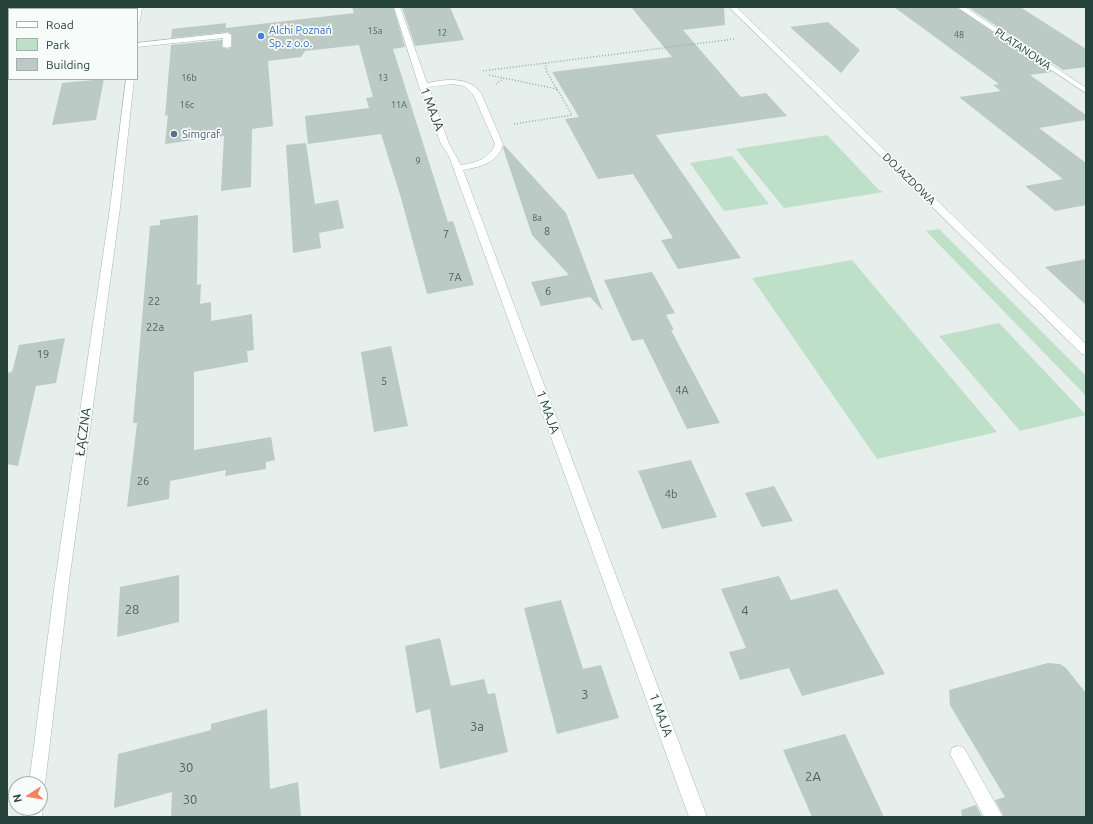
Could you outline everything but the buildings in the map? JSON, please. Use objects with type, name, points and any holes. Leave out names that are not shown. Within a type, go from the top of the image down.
[{"type":"street","name":"1 MAJA","points":[[397,7],[414,52],[416,67],[423,86],[445,144],[457,168],[698,817]]},
{"type":"street","name":"DOJAZDOWA","points":[[732,7],[1086,351]]},
{"type":"street","name":"PLATANOWA","points":[[960,7],[1084,88]]},
{"type":"street","points":[[138,45],[227,35],[227,46]]},
{"type":"street","name":"ŁĄCZNA","points":[[38,776],[62,582],[115,208],[130,80]]},
{"type":"street","points":[[423,86],[455,82],[472,87],[477,93],[499,144],[495,153],[480,163],[457,168]]},
{"type":"street","points":[[958,754],[994,817]]},
{"type":"path","points":[[477,72],[736,39]]},
{"type":"path","points":[[491,127],[572,115],[547,72],[545,63]]},
{"type":"path","points":[[492,87],[504,78],[557,89]]},
{"type":"green space","points":[[827,135],[879,190],[884,192],[784,208],[736,149]]},
{"type":"green space","points":[[732,156],[769,204],[724,211],[690,163]]},
{"type":"green space","points":[[939,229],[1086,376],[1086,396],[926,231]]},
{"type":"green space","points":[[852,260],[997,432],[877,459],[752,278]]},
{"type":"green space","points":[[999,323],[1086,415],[1020,431],[939,336]]},
{"type":"place","name":"Alchi Poznań Sp. z o.o.","points":[[261,36]]},
{"type":"place","name":"Simgraf","points":[[174,134]]}]
